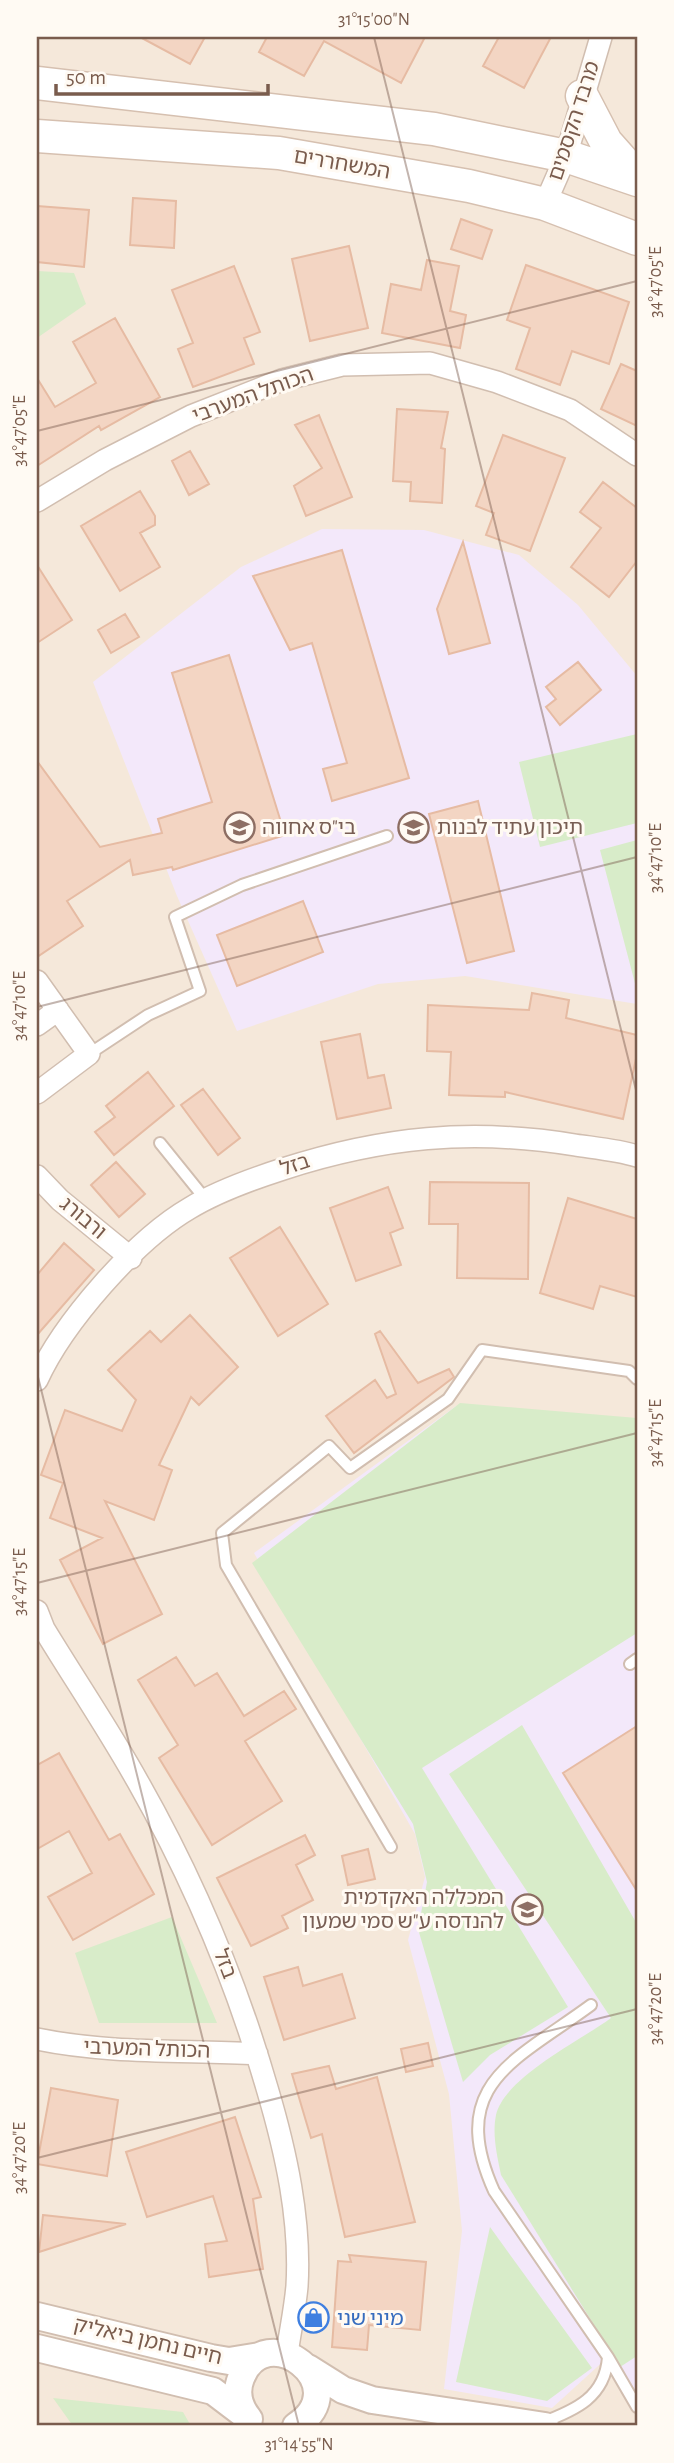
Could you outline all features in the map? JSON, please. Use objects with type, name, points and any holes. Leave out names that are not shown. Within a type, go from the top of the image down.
[{"type":"main road","name":"המשחררים","points":[[37,83],[433,130],[566,156],[637,179]]},
{"type":"main road","points":[[582,96],[606,142],[637,179]]},
{"type":"main road","name":"המשחררים","points":[[37,136],[279,153],[469,186],[545,204],[637,239]]},
{"type":"street","name":"מרבד הקסמים","points":[[545,204],[566,156],[601,37]]},
{"type":"street","name":"הכותל המערבי","points":[[37,501],[105,460],[191,416],[282,380],[342,365],[430,363],[497,382],[570,410],[637,455]]},
{"type":"street","points":[[37,981],[89,1054],[37,1093]]},
{"type":"street","points":[[37,1025],[58,1010]]},
{"type":"street","name":"בזל","points":[[37,1380],[49,1354],[96,1294],[131,1258],[190,1208],[255,1178],[339,1151],[407,1138],[483,1135],[549,1141],[637,1156]]},
{"type":"street","name":"ורבורג","points":[[37,1176],[60,1200],[131,1258]]},
{"type":"street","name":"בזל","points":[[37,1611],[44,1629],[137,1779],[174,1848],[207,1917],[257,2054],[284,2147],[294,2222],[297,2361]]},
{"type":"street","name":"הכותל המערבי","points":[[37,2039],[73,2046],[155,2053],[257,2054]]},
{"type":"street","name":"חיים נחמן ביאליק","points":[[37,2316],[211,2358],[229,2361],[260,2356],[297,2361]]},
{"type":"street","name":"חיים נחמן ביאליק","points":[[37,2348],[213,2391],[252,2421]]},
{"type":"street","points":[[252,2421],[240,2406],[239,2383],[250,2363],[260,2356]]},
{"type":"street","points":[[297,2361],[343,2390],[372,2400],[540,2426]]},
{"type":"street","points":[[296,2426],[310,2413],[314,2402],[314,2379],[297,2361]]},
{"type":"lane","points":[[89,1054],[148,1015],[200,991],[175,917],[242,885],[387,836]]},
{"type":"lane","points":[[160,1143],[206,1200]]},
{"type":"lane","points":[[391,1847],[226,1565],[222,1533],[329,1446],[350,1468],[447,1399],[482,1350],[629,1371],[637,1378]]},
{"type":"lane","points":[[591,2005],[501,2071],[488,2089],[477,2113],[477,2136],[483,2165],[494,2191],[608,2357],[637,2407]]},
{"type":"lane","points":[[540,2426],[572,2412],[601,2386],[606,2376],[608,2357]]},
{"type":"shaded area","points":[[37,37],[637,37],[637,2426],[37,2426]]},
{"type":"shaded area","name":"בי\"ס אחווה","points":[[322,529],[424,530],[519,555],[578,605],[637,676],[637,1004],[465,976],[378,984],[237,1031],[177,896],[93,682],[241,567]]},
{"type":"shaded area","name":"המכללה האקדמית להנדסה ע\"ש סמי שמעון","points":[[456,1406],[637,1419],[637,2398],[608,2357],[552,2408],[444,2389],[462,2231],[449,2094],[408,1940],[425,1877],[415,1834],[254,1553]]},
{"type":"green space","points":[[37,271],[74,273],[86,304],[37,338]]},
{"type":"green space","points":[[637,734],[637,823],[540,847],[519,762]]},
{"type":"green space","points":[[637,840],[637,991],[600,850]]},
{"type":"green space","points":[[460,1403],[637,1418],[637,1633],[422,1768],[568,2007],[490,2055],[463,2082],[418,1929],[427,1882],[413,1824],[252,1563]]},
{"type":"green space","points":[[522,1725],[637,1924],[637,2356],[620,2367],[501,2175],[497,2152],[496,2115],[502,2101],[513,2087],[545,2061],[611,2018],[449,1774]]},
{"type":"green space","points":[[172,1917],[217,2023],[99,2023],[75,1953]]},
{"type":"green space","points":[[490,2227],[592,2368],[547,2401],[456,2382]]},
{"type":"green space","points":[[53,2398],[183,2412],[191,2426],[73,2426]]},
{"type":"building","points":[[140,37],[205,37],[190,64]]},
{"type":"building","points":[[267,37],[425,37],[401,83],[324,41],[304,76],[259,52]]},
{"type":"building","points":[[499,37],[551,37],[524,88],[483,66]]},
{"type":"building","points":[[133,198],[176,201],[174,248],[130,245]]},
{"type":"building","points":[[37,206],[89,210],[84,267],[37,262]]},
{"type":"building","points":[[461,219],[492,230],[482,259],[451,249]]},
{"type":"building","points":[[349,246],[368,328],[310,341],[292,259]]},
{"type":"building","points":[[427,260],[459,266],[450,311],[466,315],[460,348],[382,333],[391,284],[421,290]]},
{"type":"building","points":[[526,265],[629,302],[609,364],[572,351],[560,385],[516,369],[530,328],[507,320]]},
{"type":"building","points":[[234,266],[260,332],[244,338],[254,364],[193,387],[178,349],[193,343],[172,290]]},
{"type":"building","points":[[115,318],[160,397],[101,430],[99,426],[37,466],[37,378],[55,407],[96,383],[73,342]]},
{"type":"building","points":[[621,364],[637,371],[637,426],[601,409]]},
{"type":"building","points":[[397,409],[448,412],[441,448],[445,449],[442,503],[410,501],[411,482],[393,481]]},
{"type":"building","points":[[319,415],[352,497],[306,516],[294,486],[322,468],[295,425]]},
{"type":"building","points":[[503,435],[565,458],[530,551],[486,535],[494,513],[476,506]]},
{"type":"building","points":[[190,451],[209,484],[189,495],[172,461]]},
{"type":"building","points":[[603,482],[637,508],[637,561],[609,597],[571,567],[601,528],[580,512]]},
{"type":"building","points":[[140,491],[155,516],[155,525],[140,533],[160,567],[120,591],[81,526]]},
{"type":"building","points":[[463,542],[490,643],[449,654],[437,609]]},
{"type":"building","points":[[342,550],[409,778],[332,801],[323,769],[347,763],[312,643],[290,650],[253,576]]},
{"type":"building","points":[[37,565],[72,620],[37,643]]},
{"type":"building","points":[[125,614],[139,637],[111,653],[98,630]]},
{"type":"building","points":[[229,655],[285,835],[173,870],[172,867],[133,875],[130,860],[67,901],[83,926],[37,957],[37,761],[100,847],[162,833],[158,819],[212,802],[172,673]]},
{"type":"building","points":[[578,662],[601,690],[560,725],[546,707],[556,699],[546,687]]},
{"type":"building","points":[[478,801],[514,951],[467,963],[429,814]]},
{"type":"building","points":[[303,901],[323,952],[237,986],[217,935]]},
{"type":"building","points":[[532,993],[569,1000],[566,1018],[637,1035],[637,1054],[623,1119],[505,1092],[505,1097],[449,1095],[451,1052],[427,1051],[428,1005],[529,1010]]},
{"type":"building","points":[[360,1034],[368,1078],[384,1075],[391,1108],[337,1119],[321,1042]]},
{"type":"building","points":[[148,1072],[174,1106],[114,1155],[95,1132],[115,1117],[106,1106]]},
{"type":"building","points":[[203,1089],[240,1138],[218,1155],[181,1105]]},
{"type":"building","points":[[116,1162],[145,1194],[119,1217],[91,1185]]},
{"type":"building","points":[[430,1182],[529,1183],[528,1279],[457,1278],[458,1224],[429,1224]]},
{"type":"building","points":[[388,1187],[403,1228],[390,1233],[401,1265],[356,1281],[330,1208]]},
{"type":"building","points":[[568,1198],[637,1219],[637,1297],[600,1286],[593,1309],[540,1293]]},
{"type":"building","points":[[280,1227],[328,1304],[278,1336],[230,1258]]},
{"type":"building","points":[[64,1243],[94,1270],[37,1335],[37,1275]]},
{"type":"building","points":[[190,1315],[238,1367],[199,1405],[191,1397],[159,1465],[172,1470],[154,1520],[105,1501],[162,1614],[103,1644],[60,1560],[102,1538],[50,1518],[63,1483],[41,1475],[65,1410],[122,1431],[136,1400],[108,1370],[150,1331],[161,1342]]},
{"type":"building","points":[[380,1331],[418,1383],[449,1369],[454,1377],[354,1453],[326,1416],[375,1380],[387,1398],[396,1394],[375,1334]]},
{"type":"building","points":[[176,1657],[195,1686],[217,1673],[244,1716],[284,1691],[296,1709],[245,1741],[282,1801],[212,1845],[159,1758],[178,1745],[138,1680]]},
{"type":"building","points":[[637,1726],[637,1891],[563,1773]]},
{"type":"building","points":[[59,1753],[109,1840],[120,1834],[154,1894],[73,1940],[48,1897],[92,1873],[69,1831],[37,1849],[37,1765]]},
{"type":"building","points":[[305,1835],[315,1855],[296,1865],[313,1900],[282,1916],[288,1928],[251,1946],[217,1878]]},
{"type":"building","points":[[368,1849],[375,1879],[348,1885],[342,1856]]},
{"type":"building","points":[[298,1967],[303,1986],[342,1974],[355,2018],[284,2040],[264,1977]]},
{"type":"building","points":[[428,2043],[433,2066],[406,2072],[401,2049]]},
{"type":"building","points":[[329,2066],[336,2089],[377,2077],[415,2222],[345,2237],[322,2134],[311,2138],[292,2074]]},
{"type":"building","points":[[51,2088],[118,2100],[107,2176],[37,2164]]},
{"type":"building","points":[[235,2117],[261,2197],[253,2199],[263,2269],[209,2277],[205,2244],[227,2241],[213,2196],[147,2217],[126,2152]]},
{"type":"building","points":[[43,2215],[126,2224],[39,2252]]},
{"type":"building","points":[[349,2255],[426,2262],[420,2330],[369,2325],[367,2350],[332,2347],[338,2261],[351,2262]]},
{"type":"place","name":"בי\"ס אחווה","points":[[239,827]]},
{"type":"place","name":"תיכון עתיד לבנות","points":[[414,827]]},
{"type":"place","name":"המכללה האקדמית להנדסה ע\"ש סמי שמעון","points":[[527,1909]]},
{"type":"place","name":"מיני שני","points":[[314,2318]]}]
